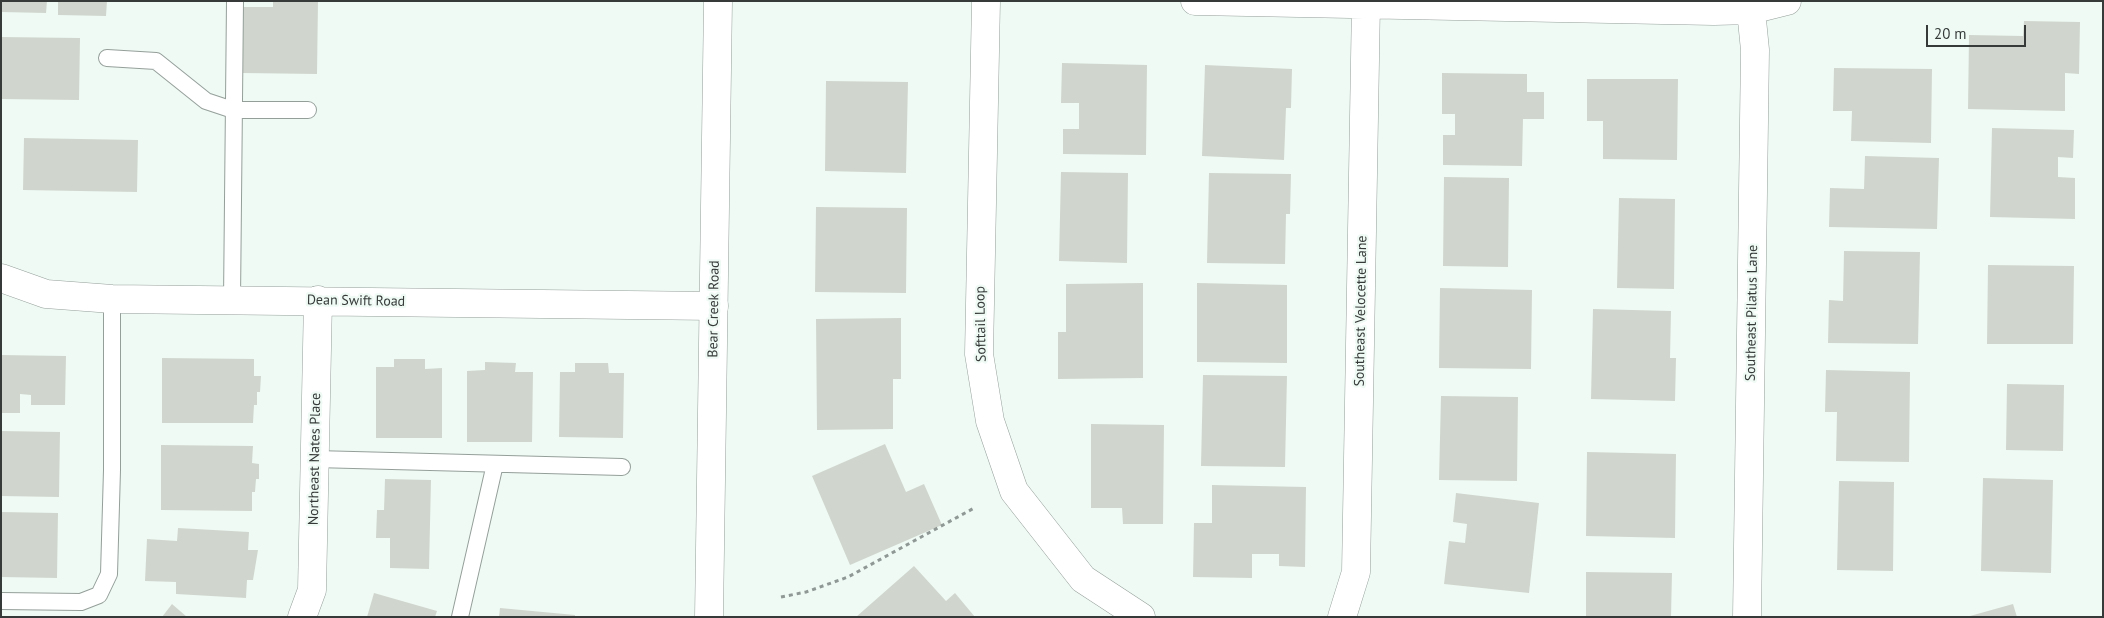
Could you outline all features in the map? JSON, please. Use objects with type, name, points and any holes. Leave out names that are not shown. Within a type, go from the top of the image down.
[{"type":"street","name":"Bear Creek Road","points":[[709,617],[718,1]]},
{"type":"street","name":"Softtail Loop","points":[[986,1],[979,354],[990,420],[1014,491],[1083,579],[1141,617]]},
{"type":"street","points":[[1195,1],[1751,10],[1787,1]]},
{"type":"street","name":"Southeast Velocette Lane","points":[[1342,617],[1356,572],[1366,3]]},
{"type":"street","name":"Southeast Pilatus Lane","points":[[1747,617],[1755,50],[1751,10]]},
{"type":"street","name":"Dean Swift Road","points":[[1,278],[46,294],[112,299],[714,306]]},
{"type":"street","name":"Northeast Nates Place","points":[[302,617],[312,590],[318,300]]},
{"type":"lane","points":[[232,300],[235,1]]},
{"type":"lane","points":[[107,58],[156,61],[206,101],[233,110],[308,110]]},
{"type":"lane","points":[[1,601],[80,602],[99,596],[109,574],[112,470],[112,299]]},
{"type":"lane","points":[[315,459],[622,467]]},
{"type":"lane","points":[[460,617],[495,464]]},
{"type":"path","points":[[781,597],[806,592],[848,577],[976,507]]},
{"type":"building","points":[[1,1],[47,1],[46,13],[1,12]]},
{"type":"building","points":[[58,1],[107,1],[106,16],[58,15]]},
{"type":"building","points":[[273,1],[318,1],[317,74],[242,73],[243,7],[273,7]]},
{"type":"building","points":[[2024,21],[2080,22],[2079,74],[2065,73],[2065,111],[1968,109],[1969,35],[2023,36]]},
{"type":"building","points":[[1,37],[80,38],[79,100],[1,99]]},
{"type":"building","points":[[1062,63],[1147,65],[1146,155],[1063,154],[1063,129],[1079,129],[1079,103],[1061,103]]},
{"type":"building","points":[[1205,65],[1292,69],[1291,108],[1286,108],[1284,160],[1202,156]]},
{"type":"building","points":[[1834,68],[1932,69],[1931,143],[1851,141],[1852,111],[1833,111]]},
{"type":"building","points":[[1442,73],[1527,74],[1527,92],[1544,92],[1544,119],[1523,119],[1522,166],[1443,165],[1443,135],[1455,135],[1455,114],[1442,114]]},
{"type":"building","points":[[1587,79],[1678,79],[1677,160],[1603,159],[1603,121],[1587,121]]},
{"type":"building","points":[[826,81],[908,82],[906,173],[825,171]]},
{"type":"building","points":[[1992,128],[2074,130],[2073,158],[2058,157],[2058,177],[2075,178],[2075,219],[1990,217]]},
{"type":"building","points":[[24,138],[138,140],[137,192],[23,190]]},
{"type":"building","points":[[1865,156],[1939,158],[1937,229],[1829,227],[1830,188],[1864,189]]},
{"type":"building","points":[[1061,172],[1128,173],[1127,263],[1059,261]]},
{"type":"building","points":[[1209,173],[1291,174],[1290,214],[1286,214],[1285,264],[1207,263]]},
{"type":"building","points":[[1444,177],[1509,178],[1508,267],[1443,266]]},
{"type":"building","points":[[1619,198],[1675,199],[1674,289],[1617,288]]},
{"type":"building","points":[[816,207],[907,208],[906,293],[815,292]]},
{"type":"building","points":[[1844,251],[1920,252],[1918,344],[1828,343],[1829,300],[1843,301]]},
{"type":"building","points":[[1988,265],[2074,266],[2073,344],[1987,344]]},
{"type":"building","points":[[1143,283],[1143,378],[1058,379],[1058,332],[1066,332],[1066,284]]},
{"type":"building","points":[[1197,283],[1287,285],[1287,363],[1197,362]]},
{"type":"building","points":[[1440,288],[1532,290],[1531,369],[1439,368]]},
{"type":"building","points":[[1593,309],[1671,311],[1670,358],[1676,358],[1675,401],[1591,399]]},
{"type":"building","points":[[901,318],[901,379],[893,379],[893,429],[817,430],[816,319]]},
{"type":"building","points":[[1,355],[66,356],[65,405],[31,405],[31,395],[20,394],[20,413],[1,413]]},
{"type":"building","points":[[162,358],[254,359],[254,376],[261,376],[260,392],[257,392],[257,405],[254,405],[253,423],[162,423]]},
{"type":"building","points":[[394,359],[425,359],[425,369],[442,368],[442,438],[376,438],[376,367],[394,367]]},
{"type":"building","points":[[485,362],[516,363],[515,372],[533,372],[532,442],[467,442],[467,371],[485,370]]},
{"type":"building","points":[[575,363],[608,363],[609,373],[624,373],[623,438],[559,437],[560,372],[575,372]]},
{"type":"building","points":[[1826,370],[1910,372],[1909,462],[1836,461],[1837,412],[1825,412]]},
{"type":"building","points":[[1203,375],[1287,376],[1285,467],[1201,466]]},
{"type":"building","points":[[2007,384],[2064,385],[2063,451],[2006,450]]},
{"type":"building","points":[[1441,396],[1518,397],[1517,481],[1439,480]]},
{"type":"building","points":[[1091,424],[1164,425],[1163,524],[1123,524],[1122,508],[1091,508]]},
{"type":"building","points":[[1,431],[60,432],[59,497],[1,496]]},
{"type":"building","points":[[885,444],[906,492],[924,484],[942,525],[850,565],[812,476]]},
{"type":"building","points":[[161,445],[253,446],[252,463],[259,464],[259,479],[256,479],[255,492],[252,492],[252,511],[161,510]]},
{"type":"building","points":[[1587,452],[1676,454],[1675,538],[1586,536]]},
{"type":"building","points":[[1983,478],[2053,480],[2051,573],[1981,571]]},
{"type":"building","points":[[385,479],[431,480],[429,569],[390,568],[390,538],[376,538],[377,510],[384,510]]},
{"type":"building","points":[[1839,481],[1894,482],[1893,571],[1837,570]]},
{"type":"building","points":[[1212,485],[1306,487],[1305,567],[1279,566],[1279,554],[1252,554],[1252,578],[1193,577],[1194,523],[1212,523]]},
{"type":"building","points":[[1456,493],[1539,503],[1529,593],[1444,584],[1449,541],[1465,543],[1467,524],[1453,522]]},
{"type":"building","points":[[1,512],[58,513],[57,578],[1,577]]},
{"type":"building","points":[[178,528],[249,532],[248,550],[258,550],[253,580],[247,580],[246,598],[176,594],[176,582],[145,581],[147,539],[177,541]]},
{"type":"building","points":[[914,566],[946,601],[955,593],[975,617],[856,617]]},
{"type":"building","points":[[1586,572],[1672,573],[1671,617],[1586,617]]},
{"type":"building","points":[[374,593],[437,611],[435,617],[367,617]]},
{"type":"building","points":[[172,604],[187,617],[162,617]]},
{"type":"building","points":[[2013,604],[2017,617],[1970,617],[1970,616]]},
{"type":"building","points":[[500,608],[575,615],[575,617],[499,617]]}]
